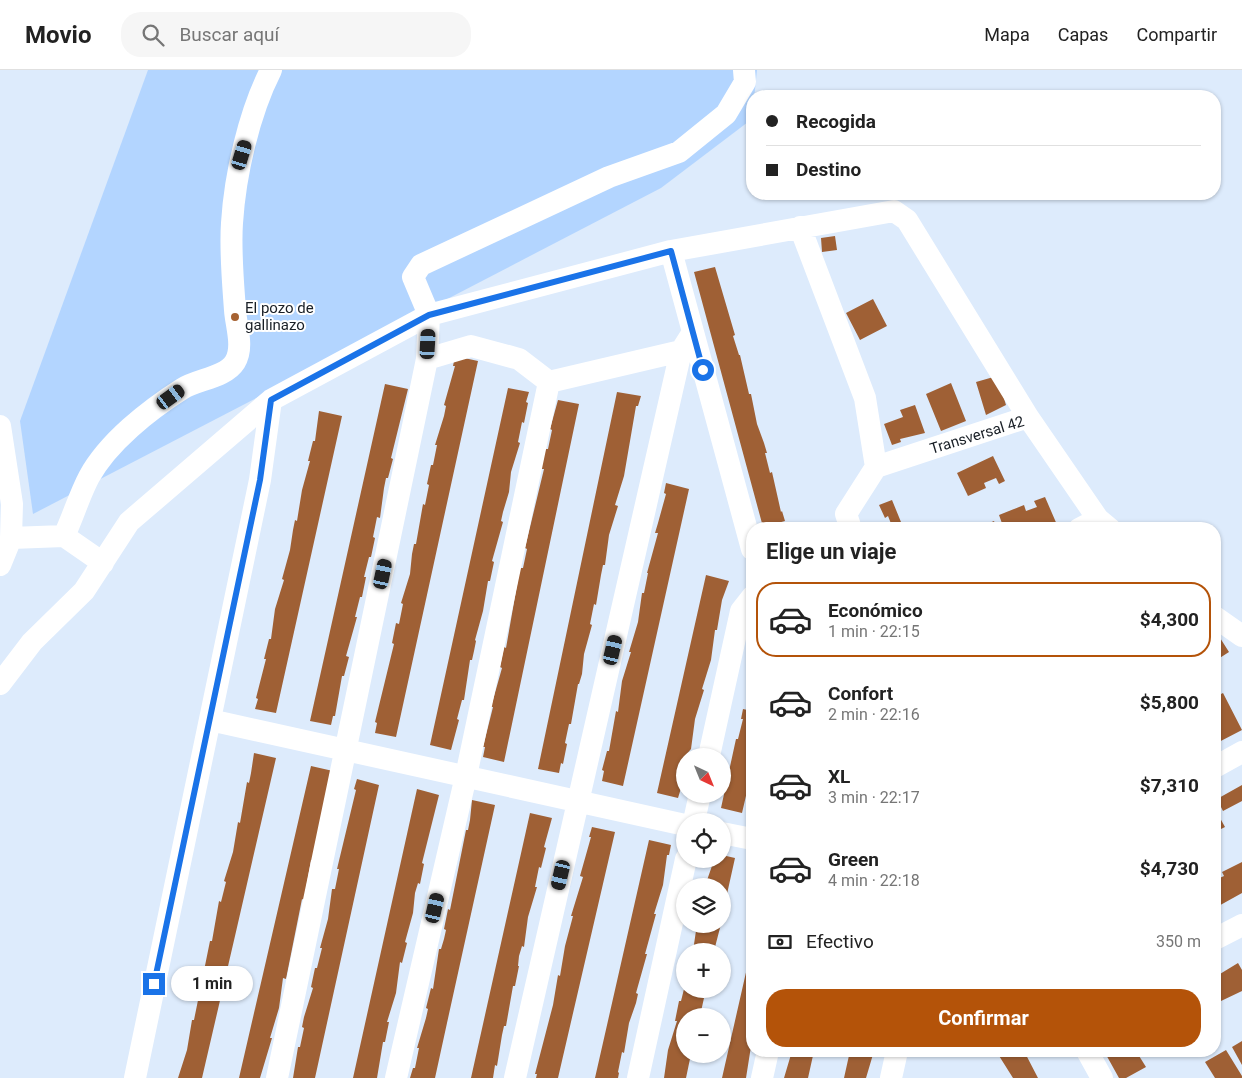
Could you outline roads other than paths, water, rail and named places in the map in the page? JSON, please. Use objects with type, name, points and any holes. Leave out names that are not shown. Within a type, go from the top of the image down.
[{"type":"street","points":[[64,536],[89,477],[101,460],[134,424],[183,388],[228,370],[235,362],[239,344],[235,310],[232,224],[242,155],[264,85],[271,70]]},
{"type":"street","points":[[277,1078],[347,750],[427,359],[429,315],[413,277],[421,265],[609,177],[679,152],[726,114],[745,82],[744,70]]},
{"type":"street","points":[[0,684],[32,642],[84,591],[129,522],[271,400],[429,315],[671,251],[894,211],[907,220],[1028,417]]},
{"type":"street","points":[[800,227],[865,398],[876,467],[849,521]]},
{"type":"street","points":[[671,251],[687,342],[746,530]]},
{"type":"street","points":[[549,382],[687,342]]},
{"type":"street","points":[[515,1078],[652,481],[687,342]]},
{"type":"street","points":[[427,359],[471,346],[518,359],[549,382]]},
{"type":"street","points":[[396,1078],[466,776],[549,382]]},
{"type":"street","points":[[135,1078],[260,480],[271,400]]},
{"type":"street","name":"Transversal 42","points":[[876,467],[1028,417],[1094,522]]},
{"type":"street","points":[[0,426],[12,504],[11,538],[0,565]]},
{"type":"street","points":[[11,538],[64,536],[103,563]]},
{"type":"street","points":[[711,748],[746,608]]},
{"type":"street","points":[[1221,621],[1242,636]]},
{"type":"street","points":[[210,720],[676,823]]},
{"type":"street","points":[[1221,764],[1242,752]]},
{"type":"street","points":[[731,835],[746,838]]},
{"type":"street","points":[[638,1078],[684,868]]},
{"type":"street","points":[[1221,936],[1242,925]]},
{"type":"street","points":[[762,1078],[767,1057]]},
{"type":"street","points":[[891,1078],[896,1057]]},
{"type":"street","points":[[1091,1057],[1102,1078]]},
{"type":"place","name":"El pozo de gallinazo","points":[[235,317]]}]
